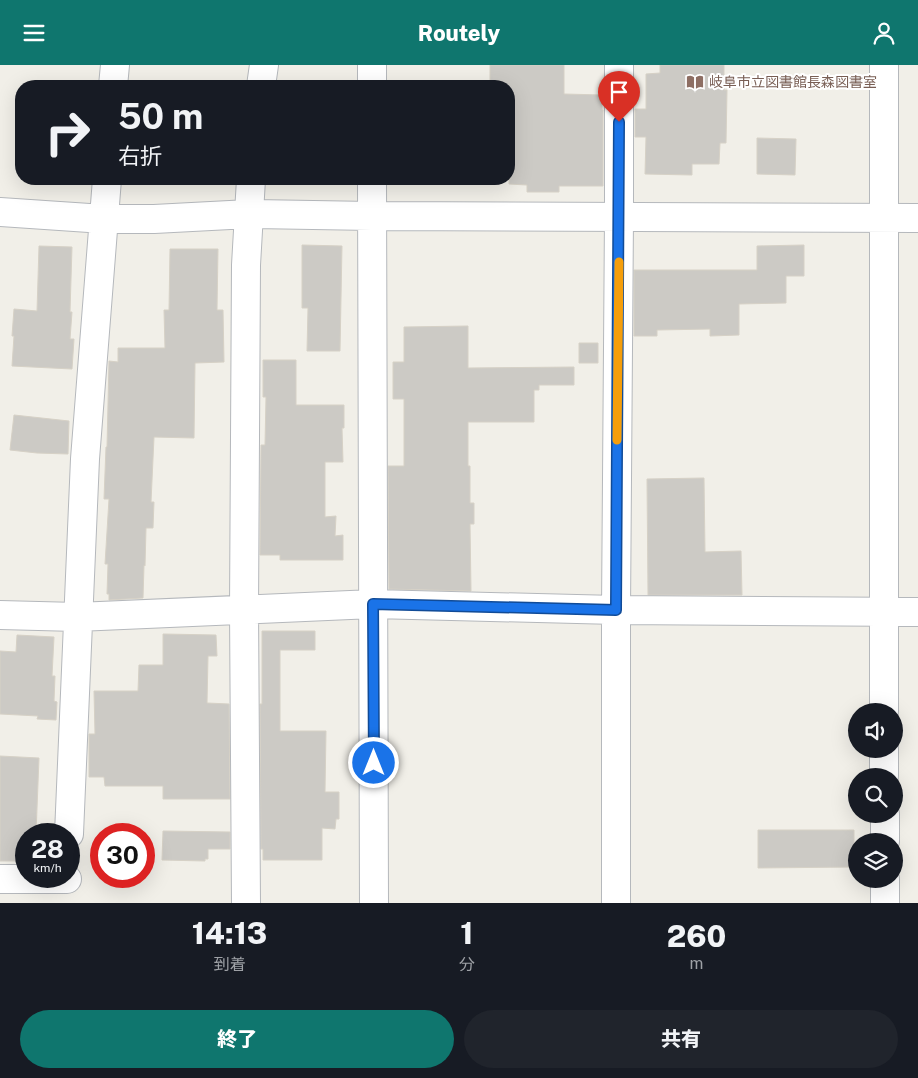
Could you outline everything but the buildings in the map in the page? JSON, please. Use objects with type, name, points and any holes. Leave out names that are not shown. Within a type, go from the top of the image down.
[{"type":"street","points":[[114,80],[115,65]]},
{"type":"street","points":[[262,80],[264,65]]},
{"type":"street","points":[[372,65],[372,80]]},
{"type":"street","points":[[616,903],[619,65]]},
{"type":"street","points":[[884,65],[884,703]]},
{"type":"street","points":[[68,823],[85,459],[107,185]]},
{"type":"street","points":[[246,903],[244,610],[246,275],[251,185]]},
{"type":"street","points":[[372,185],[374,903]]},
{"type":"street","points":[[0,212],[104,219],[154,219],[249,213],[372,216],[918,217]]},
{"type":"street","points":[[0,615],[77,617],[373,604],[616,610],[918,612]]},
{"type":"street","points":[[0,879],[15,881]]},
{"type":"street","points":[[885,888],[885,903]]},
{"type":"slow traffic","points":[[617,440],[619,262]]},
{"type":"place","name":"岐阜市立図書館長森図書室","points":[[695,82]]},
{"type":"route","points":[[374,763],[373,604],[616,610],[619,122]]}]
